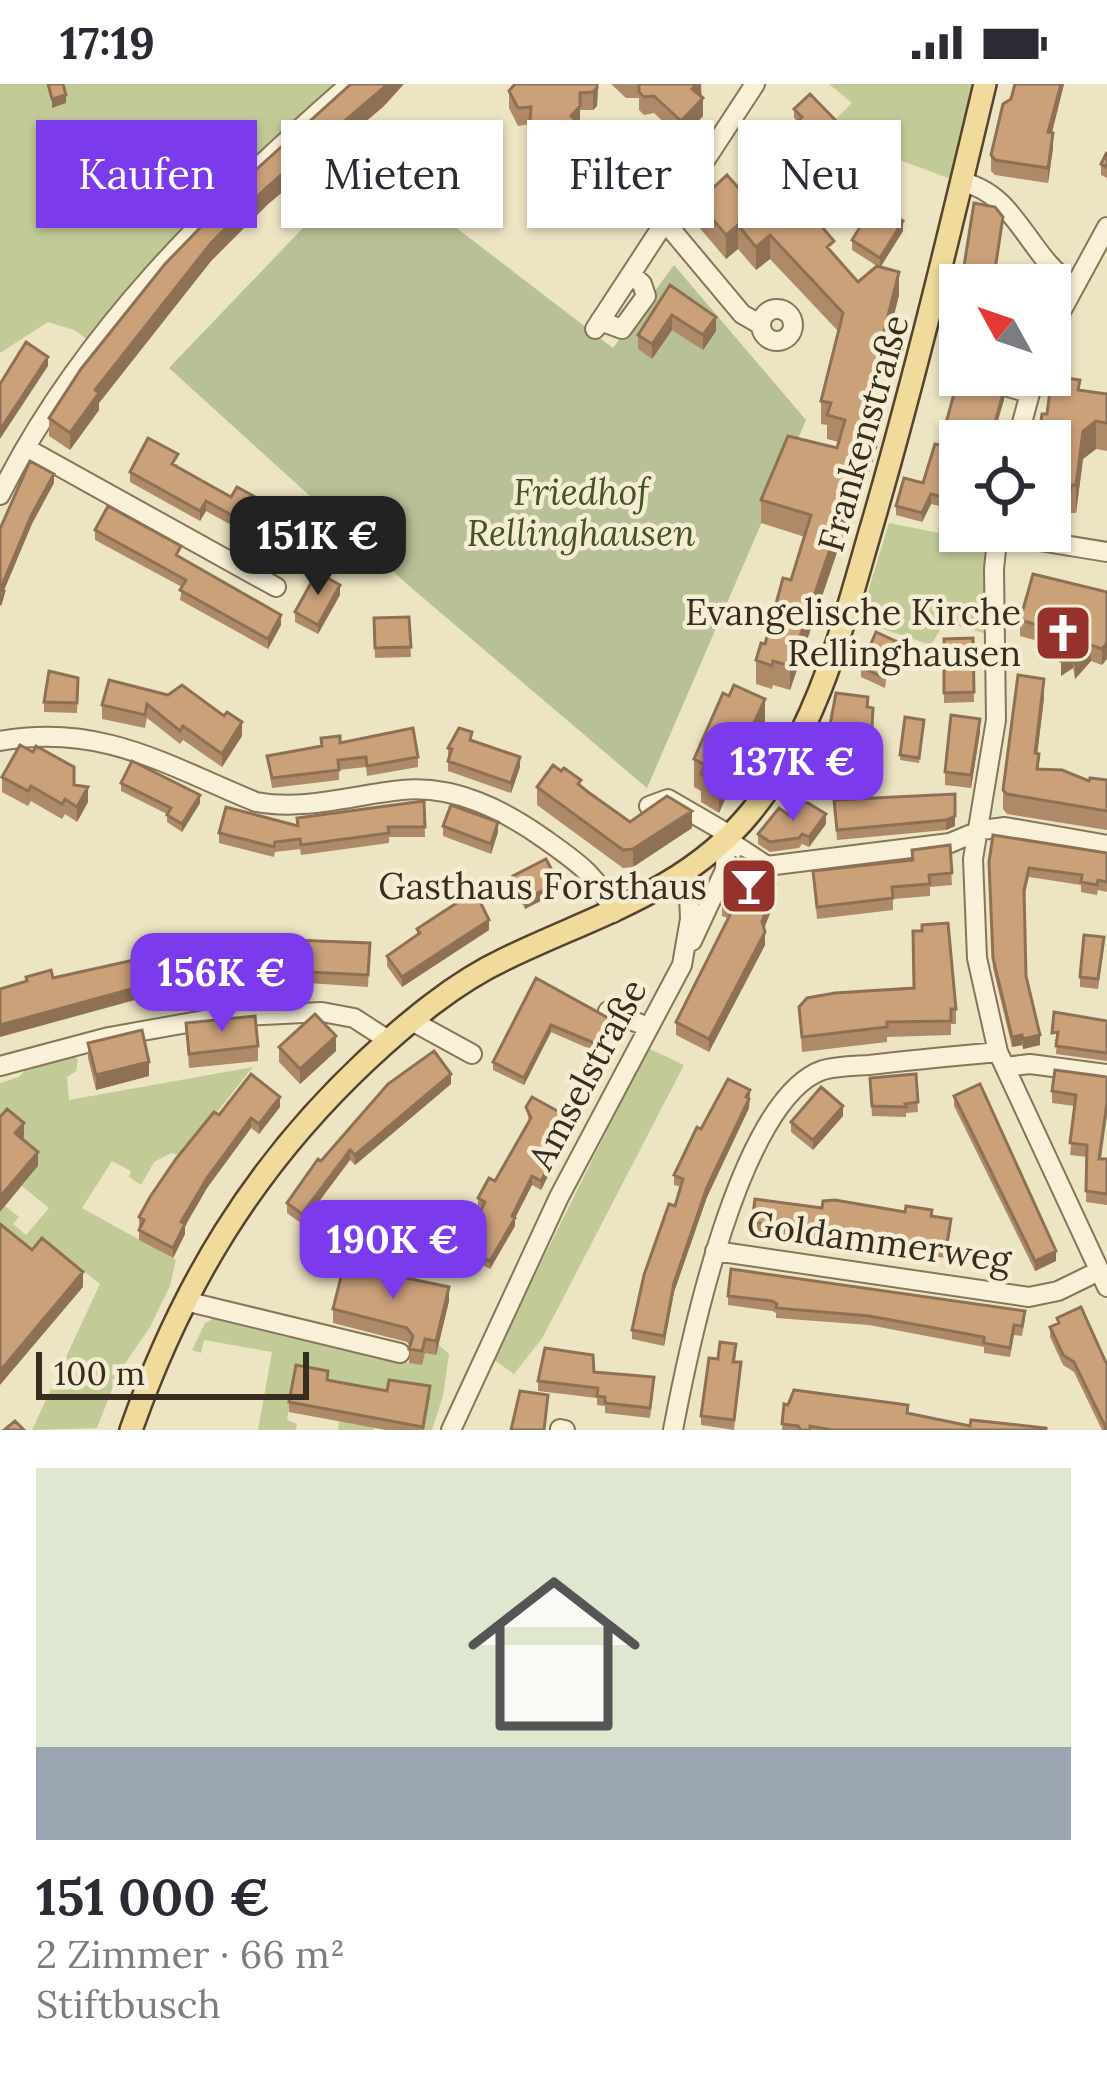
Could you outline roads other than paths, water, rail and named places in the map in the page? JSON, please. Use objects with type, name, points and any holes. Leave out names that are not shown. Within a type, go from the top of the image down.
[{"type":"main road","name":"Frankenstraße","points":[[131,1430],[185,1301],[232,1216],[319,1105],[388,1040],[471,977],[613,913],[688,871],[728,837],[773,781],[800,736],[833,660],[914,380],[985,84]]},
{"type":"street","points":[[0,495],[68,384],[182,239],[250,171],[350,84]]},
{"type":"street","points":[[714,147],[755,84]]},
{"type":"street","points":[[961,182],[981,185],[1012,214],[1051,271],[1073,285]]},
{"type":"street","points":[[1071,289],[1107,227]]},
{"type":"street","points":[[598,325],[661,228]]},
{"type":"street","points":[[670,228],[742,314],[761,325]]},
{"type":"street","points":[[26,448],[276,586]]},
{"type":"street","points":[[1071,545],[1107,551]]},
{"type":"street","points":[[997,552],[996,720],[973,859],[977,958],[1002,1059],[1103,1279]]},
{"type":"street","points":[[0,741],[56,735],[125,747],[275,806],[411,790],[466,797],[511,816],[566,855],[598,881],[613,913]]},
{"type":"street","points":[[649,806],[668,799],[767,866],[950,843],[981,830],[1005,827],[1107,845]]},
{"type":"street","points":[[687,952],[725,870],[728,837]]},
{"type":"street","name":"Amselstraße","points":[[451,1430],[550,1217],[687,952],[688,871]]},
{"type":"street","points":[[608,1011],[648,1027]]},
{"type":"street","points":[[0,1066],[109,1036],[221,1018],[322,1012],[354,1018],[388,1040]]},
{"type":"street","points":[[412,1021],[472,1054]]},
{"type":"street","points":[[674,1430],[689,1342],[715,1251],[766,1130],[805,1081],[823,1070],[1002,1059],[1107,1074]]},
{"type":"street","name":"Goldammerweg","points":[[715,1251],[1030,1297],[1103,1279]]},
{"type":"street","points":[[185,1301],[400,1354]]},
{"type":"place","name":"Evangelische Kirche Rellinghausen","points":[[1063,633]]},
{"type":"place","name":"Gasthaus Forsthaus","points":[[749,886]]},
{"type":"park label","name":"Friedhof Rellinghausen","points":[[581,512]]}]
